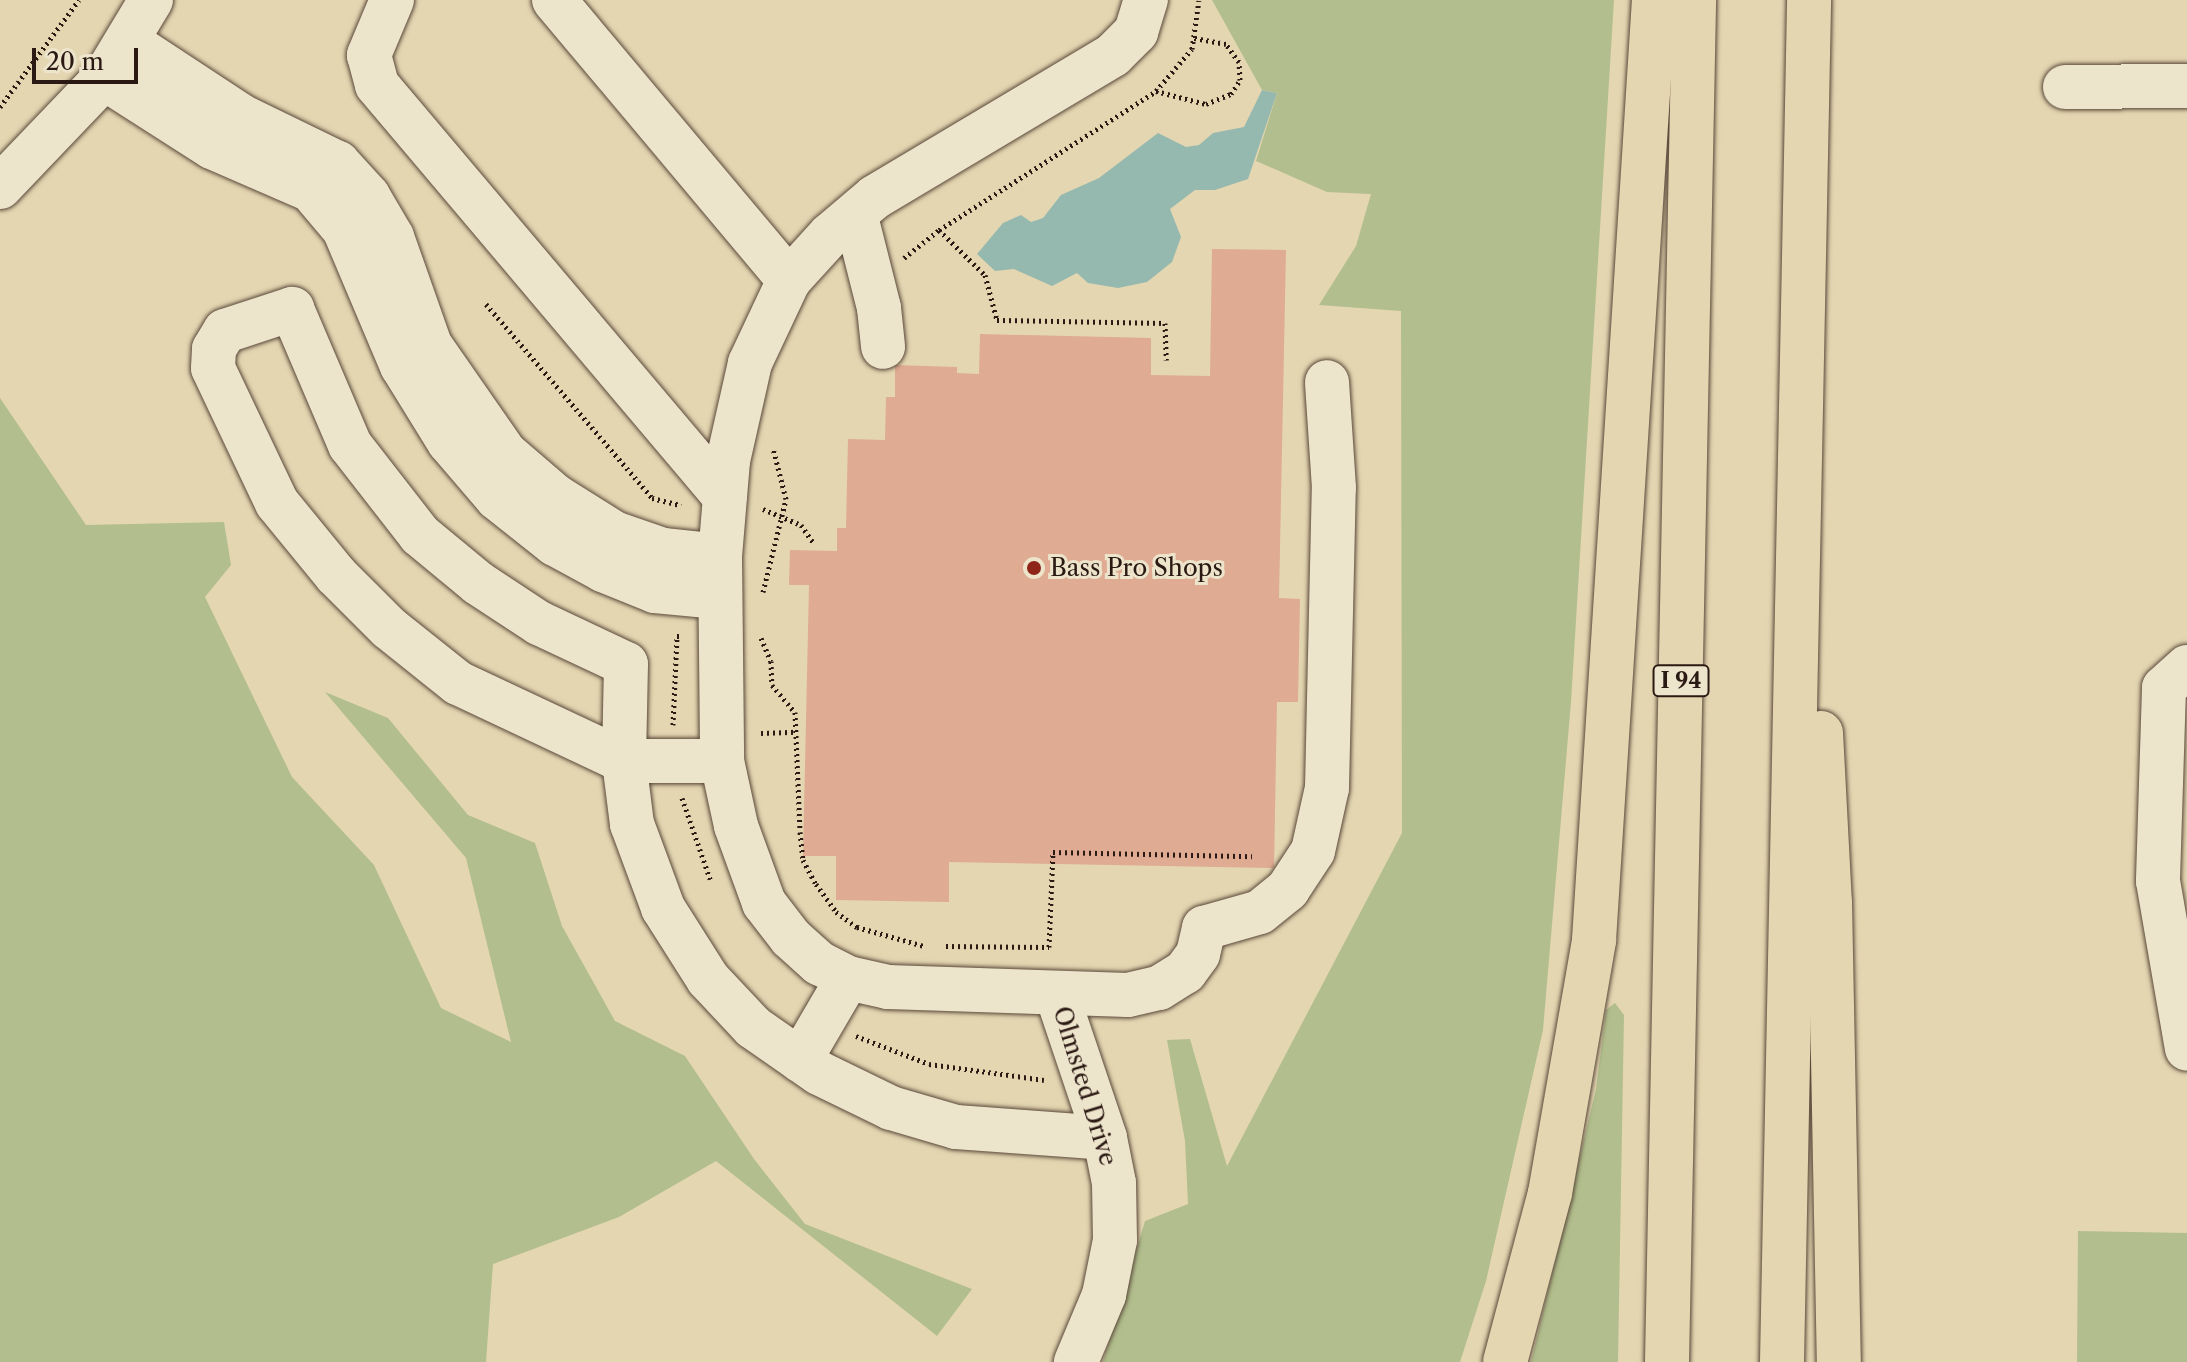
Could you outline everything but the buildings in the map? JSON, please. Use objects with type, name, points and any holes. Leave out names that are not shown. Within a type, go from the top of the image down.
[{"type":"highway","points":[[1505,1362],[1556,1168],[1594,940],[1654,0]]},
{"type":"highway","name":"I 94","points":[[1667,1362],[1694,0]]},
{"type":"highway","points":[[1782,1362],[1809,0]]},
{"type":"highway","points":[[1801,375],[1830,902],[1839,1362]]},
{"type":"street","points":[[0,187],[104,78],[151,0]]},
{"type":"street","points":[[392,0],[369,55],[377,85],[725,497]]},
{"type":"street","points":[[554,0],[789,280]]},
{"type":"street","points":[[1146,0],[1136,32],[1113,55],[875,197],[856,217],[830,235],[789,280],[750,363],[725,497],[720,596],[722,761],[736,826],[764,903],[809,955],[848,978],[888,987],[1128,995],[1159,988],[1185,972],[1198,954],[1204,928],[1260,912],[1288,889],[1313,851],[1327,788],[1334,488],[1327,382]]},
{"type":"street","points":[[127,41],[241,116],[338,163],[368,196],[392,237],[430,345],[505,453],[555,496],[614,533],[663,550],[720,596]]},
{"type":"street","points":[[104,78],[212,147],[311,190],[344,229],[402,366],[449,442],[497,498],[555,544],[603,570],[655,591],[720,596]]},
{"type":"street","points":[[2065,87],[2187,86]]},
{"type":"street","points":[[856,217],[879,308],[883,347]]},
{"type":"street","points":[[722,761],[624,761],[458,683],[389,628],[336,575],[277,503],[240,433],[213,368],[214,349],[225,331],[292,309],[350,445],[420,535],[478,583],[539,623],[626,664],[624,761],[632,824],[663,908],[708,979],[753,1027],[800,1060],[891,1108],[956,1127],[1105,1138]]},
{"type":"street","points":[[2187,667],[2164,688],[2158,881],[2187,1049]]},
{"type":"street","points":[[800,1060],[848,978]]},
{"type":"street","name":"Olmsted Drive","points":[[1057,995],[1105,1138],[1114,1183],[1115,1240],[1104,1295],[1076,1362]]},
{"type":"path","points":[[0,107],[79,0]]},
{"type":"path","points":[[939,230],[1156,91],[1175,72],[1194,38],[1199,0]]},
{"type":"path","points":[[1156,91],[1206,104],[1231,94],[1240,80],[1239,62],[1226,44],[1194,38]]},
{"type":"path","points":[[712,883],[684,809],[673,731],[677,636],[720,596],[759,633],[771,661],[772,685],[795,712],[802,846],[816,884],[836,912],[885,939],[924,946],[1049,947],[1053,852],[1252,856]]},
{"type":"path","points":[[826,1015],[879,1047],[929,1064],[1088,1085]]},
{"type":"green space","points":[[1212,0],[1614,0],[1571,702],[1543,1030],[1486,1281],[1460,1362],[1103,1362],[1145,1221],[1188,1204],[1185,1141],[1167,1040],[1190,1039],[1227,1166],[1402,833],[1401,311],[1319,305],[1356,246],[1371,194],[1327,192],[1256,161],[1277,93],[1262,90]]},
{"type":"green space","points":[[0,398],[86,525],[224,522],[231,565],[205,597],[292,777],[374,865],[441,1008],[511,1042],[466,858],[325,692],[388,718],[468,815],[535,843],[562,926],[615,1021],[685,1056],[754,1159],[805,1224],[972,1289],[937,1336],[716,1161],[619,1217],[493,1264],[486,1362],[0,1362]]},
{"type":"green space","points":[[1615,1003],[1624,1015],[1618,1362],[1531,1362],[1596,1089],[1606,1010]]},
{"type":"green space","points":[[2078,1231],[2187,1233],[2187,1362],[2077,1362]]},
{"type":"water","points":[[1262,90],[1277,93],[1248,179],[1215,190],[1195,190],[1170,209],[1181,237],[1172,262],[1147,282],[1118,288],[1088,283],[1077,273],[1052,286],[1014,269],[995,271],[977,254],[1003,223],[1021,215],[1031,222],[1043,218],[1061,195],[1099,178],[1158,133],[1186,147],[1199,145],[1213,133],[1244,127]]},
{"type":"place","name":"Bass Pro Shops","points":[[1034,568]]}]
